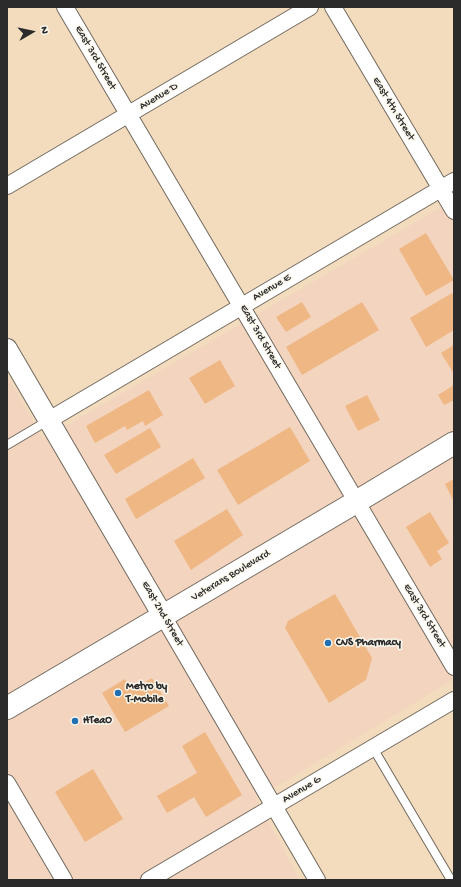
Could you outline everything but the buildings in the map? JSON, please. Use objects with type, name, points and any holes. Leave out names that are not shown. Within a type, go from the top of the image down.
[{"type":"main road","name":"Veterans Boulevard","points":[[7,708],[454,443]]},
{"type":"street","name":"East 3rd Street","points":[[65,7],[454,667]]},
{"type":"street","name":"Avenue D","points":[[7,186],[310,7]]},
{"type":"street","name":"East 4th Street","points":[[333,7],[447,185],[454,211]]},
{"type":"street","name":"Avenue E","points":[[49,420],[447,185]]},
{"type":"street","name":"East 2nd Street","points":[[7,349],[317,880]]},
{"type":"street","name":"Avenue G","points":[[149,880],[454,700]]},
{"type":"street","points":[[7,783],[64,880]]},
{"type":"lane","points":[[7,445],[49,420]]},
{"type":"lane","points":[[373,748],[451,880]]},
{"type":"shaded area","points":[[454,200],[454,679],[256,799],[300,880],[7,880],[7,375],[43,439]]},
{"type":"place","name":"CVS Pharmacy","points":[[328,643]]},
{"type":"place","name":"Metro by T-Mobile","points":[[118,693]]},
{"type":"place","name":"HTeaO","points":[[75,721]]}]
